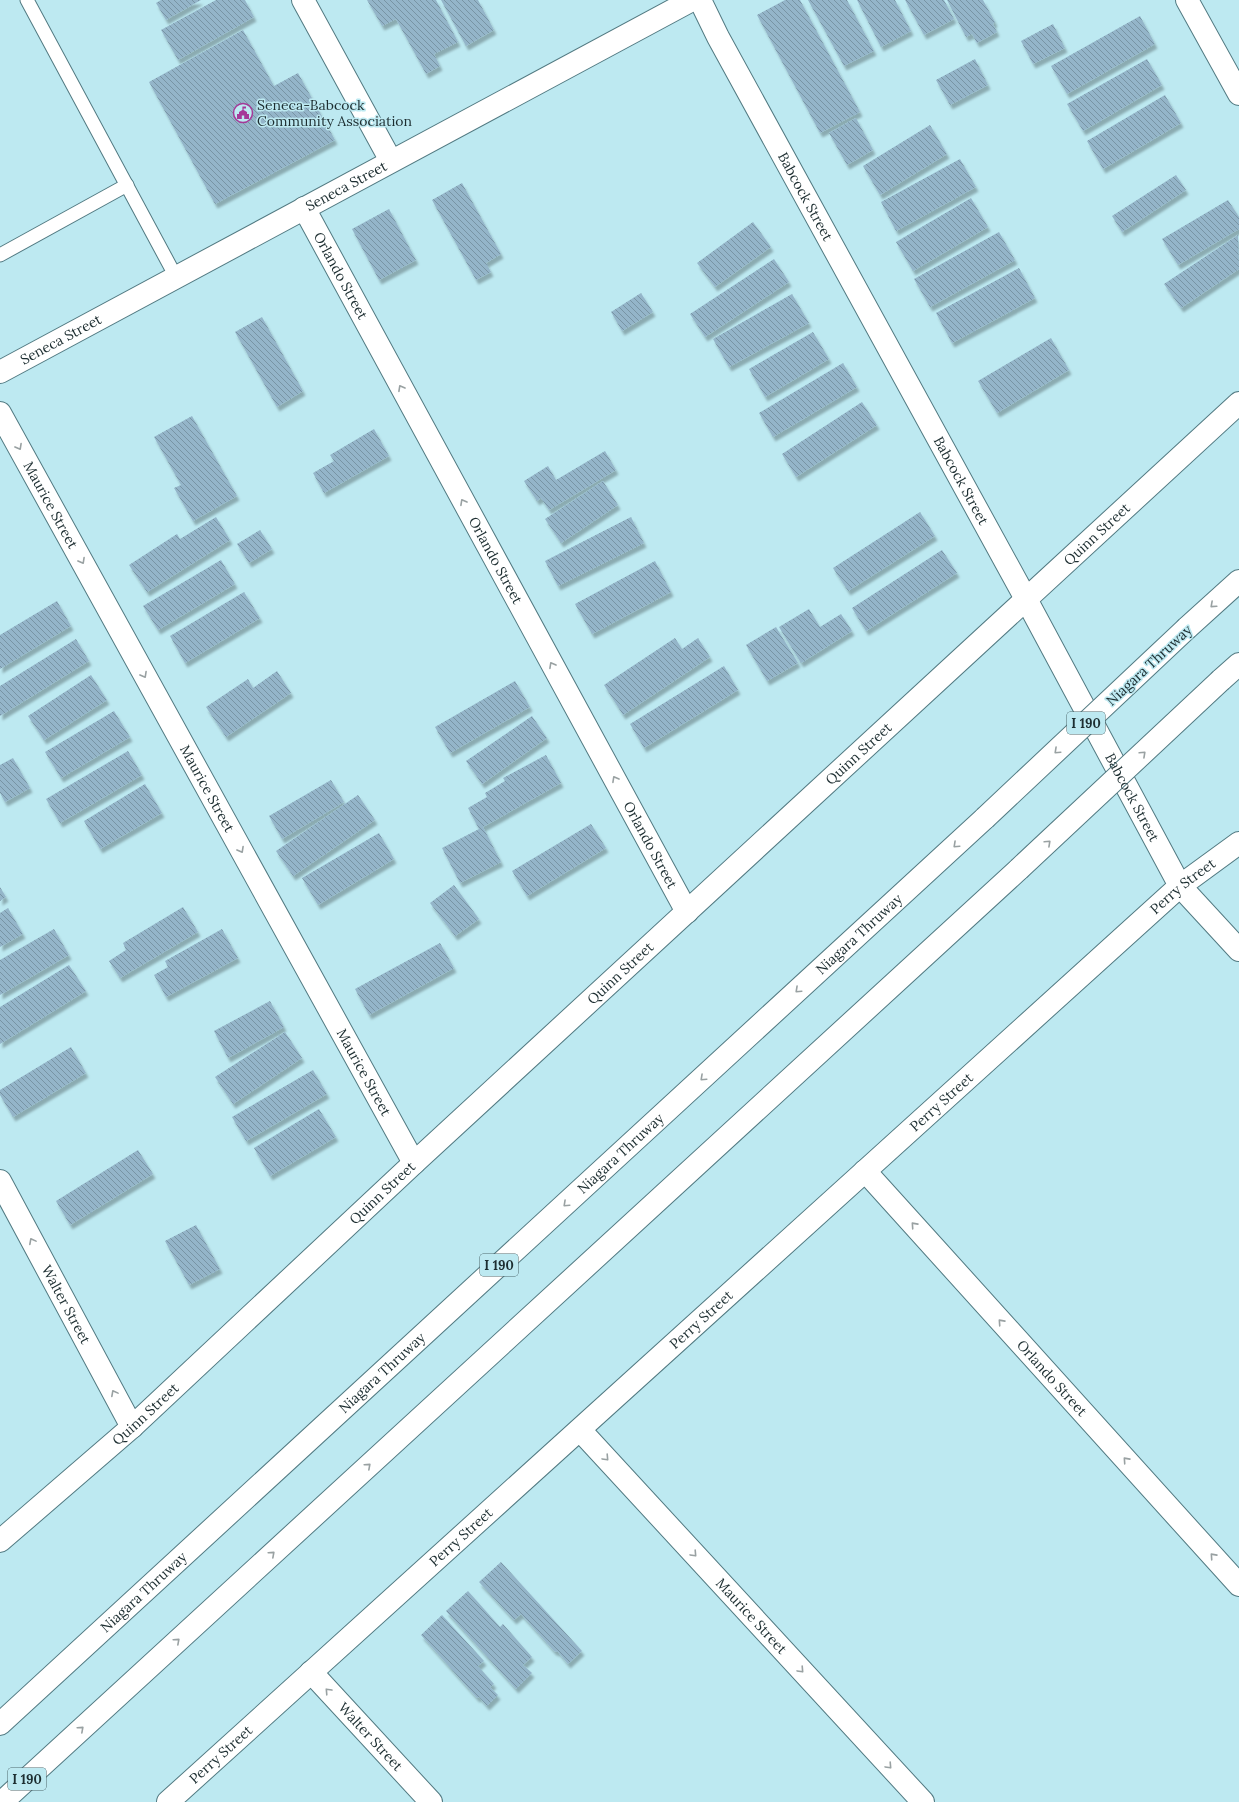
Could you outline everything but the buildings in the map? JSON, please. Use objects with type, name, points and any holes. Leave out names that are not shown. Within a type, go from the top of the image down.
[{"type":"main road","points":[[303,0],[391,162]]},
{"type":"main road","name":"Seneca Street","points":[[0,372],[692,0]]},
{"type":"main road","name":"Babcock Street","points":[[700,0],[722,44],[1026,599],[1180,886],[1239,950]]},
{"type":"main road","points":[[1187,0],[1239,94]]},
{"type":"main road","name":"Orlando Street","points":[[304,208],[687,912]]},
{"type":"main road","name":"Quinn Street","points":[[0,1541],[132,1427],[414,1164],[1239,403]]},
{"type":"main road","name":"Maurice Street","points":[[0,413],[414,1164]]},
{"type":"main road","name":"Niagara Thruway","points":[[7,1718],[985,818],[1239,581]]},
{"type":"main road","name":"I 190","points":[[2,1802],[1019,870],[1239,664]]},
{"type":"main road","name":"Perry Street","points":[[168,1802],[1180,886],[1239,843]]},
{"type":"main road","name":"Orlando Street","points":[[865,1171],[1239,1585]]},
{"type":"main road","name":"Walter Street","points":[[0,1181],[132,1427]]},
{"type":"main road","name":"Maurice Street","points":[[580,1430],[923,1802]]},
{"type":"main road","name":"Walter Street","points":[[311,1672],[431,1802]]},
{"type":"lane","points":[[27,0],[176,277]]},
{"type":"lane","points":[[0,254],[126,185]]},
{"type":"place","name":"Seneca-Babcock Community Association","points":[[243,113]]}]
